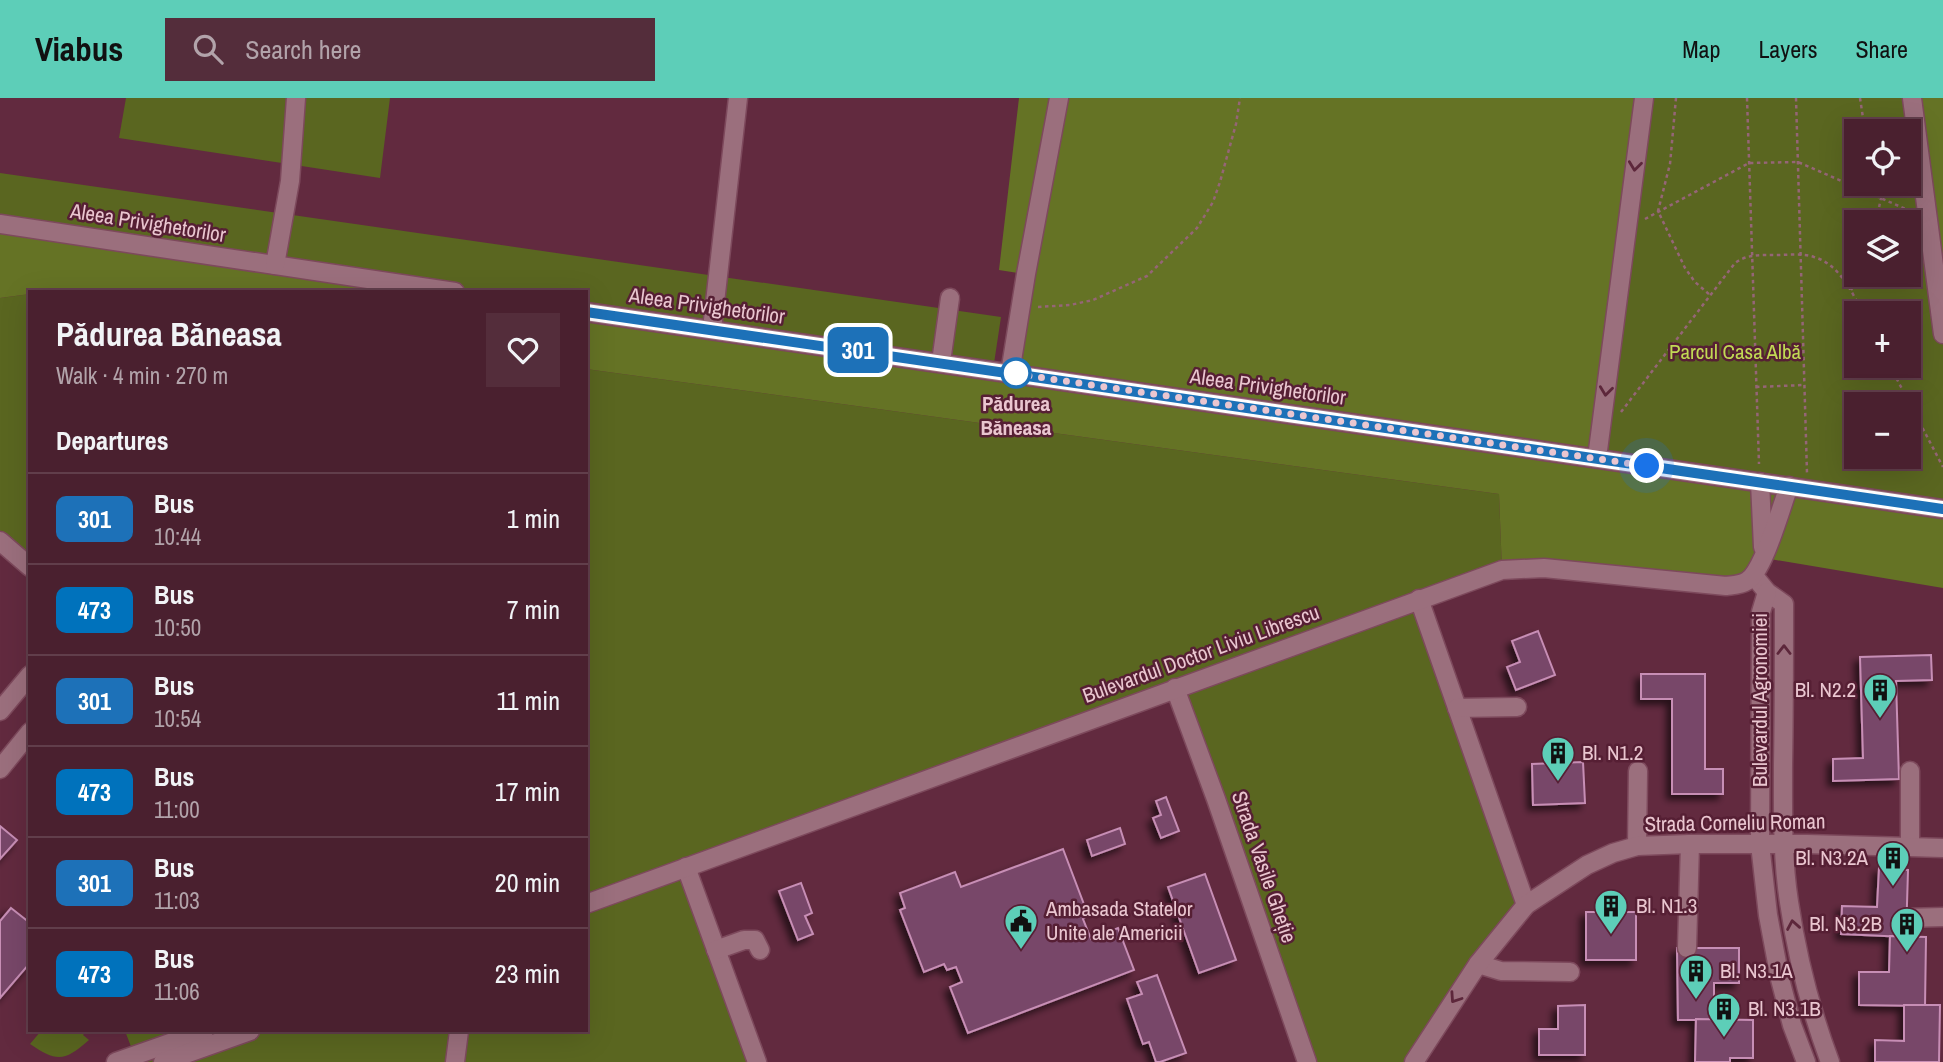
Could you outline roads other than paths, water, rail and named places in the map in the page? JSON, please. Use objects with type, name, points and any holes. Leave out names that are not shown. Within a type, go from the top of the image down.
[{"type":"street","points":[[275,265],[289,181],[296,98]]},
{"type":"street","points":[[712,329],[738,98]]},
{"type":"street","points":[[1010,373],[1059,98]]},
{"type":"street","points":[[1597,458],[1644,98]]},
{"type":"street","points":[[1912,98],[1943,334]]},
{"type":"street","name":"Aleea Privighetorilor","points":[[0,224],[442,290]]},
{"type":"street","points":[[941,362],[950,298]]},
{"type":"street","name":"Aleea Privighetorilor","points":[[588,312],[1943,509]]},
{"type":"street","points":[[1760,482],[1763,558]]},
{"type":"street","points":[[1754,576],[1789,486]]},
{"type":"street","points":[[0,541],[28,565]]},
{"type":"street","name":"Bulevardul Doctor Liviu Librescu","points":[[588,903],[1503,570],[1545,568],[1726,586],[1740,584],[1754,576]]},
{"type":"street","name":"Bulevardul Agronomiei","points":[[1754,576],[1767,592],[1784,604],[1783,844],[1787,891],[1813,1014],[1830,1062]]},
{"type":"street","name":"Bulevardul Agronomiei","points":[[1767,592],[1761,612],[1760,844],[1768,915],[1780,979],[1792,1025],[1806,1062]]},
{"type":"street","points":[[1419,599],[1527,905]]},
{"type":"street","points":[[0,711],[28,677]]},
{"type":"street","name":"Strada Vasile Gheție","points":[[1175,688],[1307,1062]]},
{"type":"street","points":[[1457,708],[1517,707]]},
{"type":"street","points":[[0,769],[28,734]]},
{"type":"street","points":[[1637,846],[1638,771]]},
{"type":"street","points":[[1910,771],[1910,846]]},
{"type":"street","points":[[1687,947],[1690,844]]},
{"type":"street","name":"Strada Corneliu Roman","points":[[1413,1062],[1478,964],[1527,905],[1587,865],[1612,853],[1637,846],[1690,844],[1943,848]]},
{"type":"street","points":[[687,867],[757,1062]]},
{"type":"street","points":[[1906,918],[1943,917]]},
{"type":"street","points":[[716,950],[744,940],[755,940],[760,950]]},
{"type":"street","points":[[1478,964],[1501,971],[1570,972]]},
{"type":"street","points":[[117,1062],[201,1032]]},
{"type":"street","points":[[163,1062],[247,1032]]},
{"type":"street","points":[[455,1062],[459,1032]]},
{"type":"place","name":"Pădurea Băneasa","points":[[1016,373]]},
{"type":"place","name":"Bl. N2.2","points":[[1880,720]]},
{"type":"place","name":"Bl. N1.2","points":[[1558,783]]},
{"type":"place","name":"Bl. N3.2A","points":[[1893,888]]},
{"type":"place","name":"Bl. N1.3","points":[[1611,936]]},
{"type":"place","name":"Ambasada Statelor Unite ale Americii","points":[[1021,951]]},
{"type":"place","name":"Bl. N3.2B","points":[[1907,954]]},
{"type":"place","name":"Bl. N3.1A","points":[[1696,1001]]},
{"type":"place","name":"Bl. N3.1B","points":[[1724,1039]]},
{"type":"park label","name":"Parcul Casa Albă","points":[[1735,352]]}]
